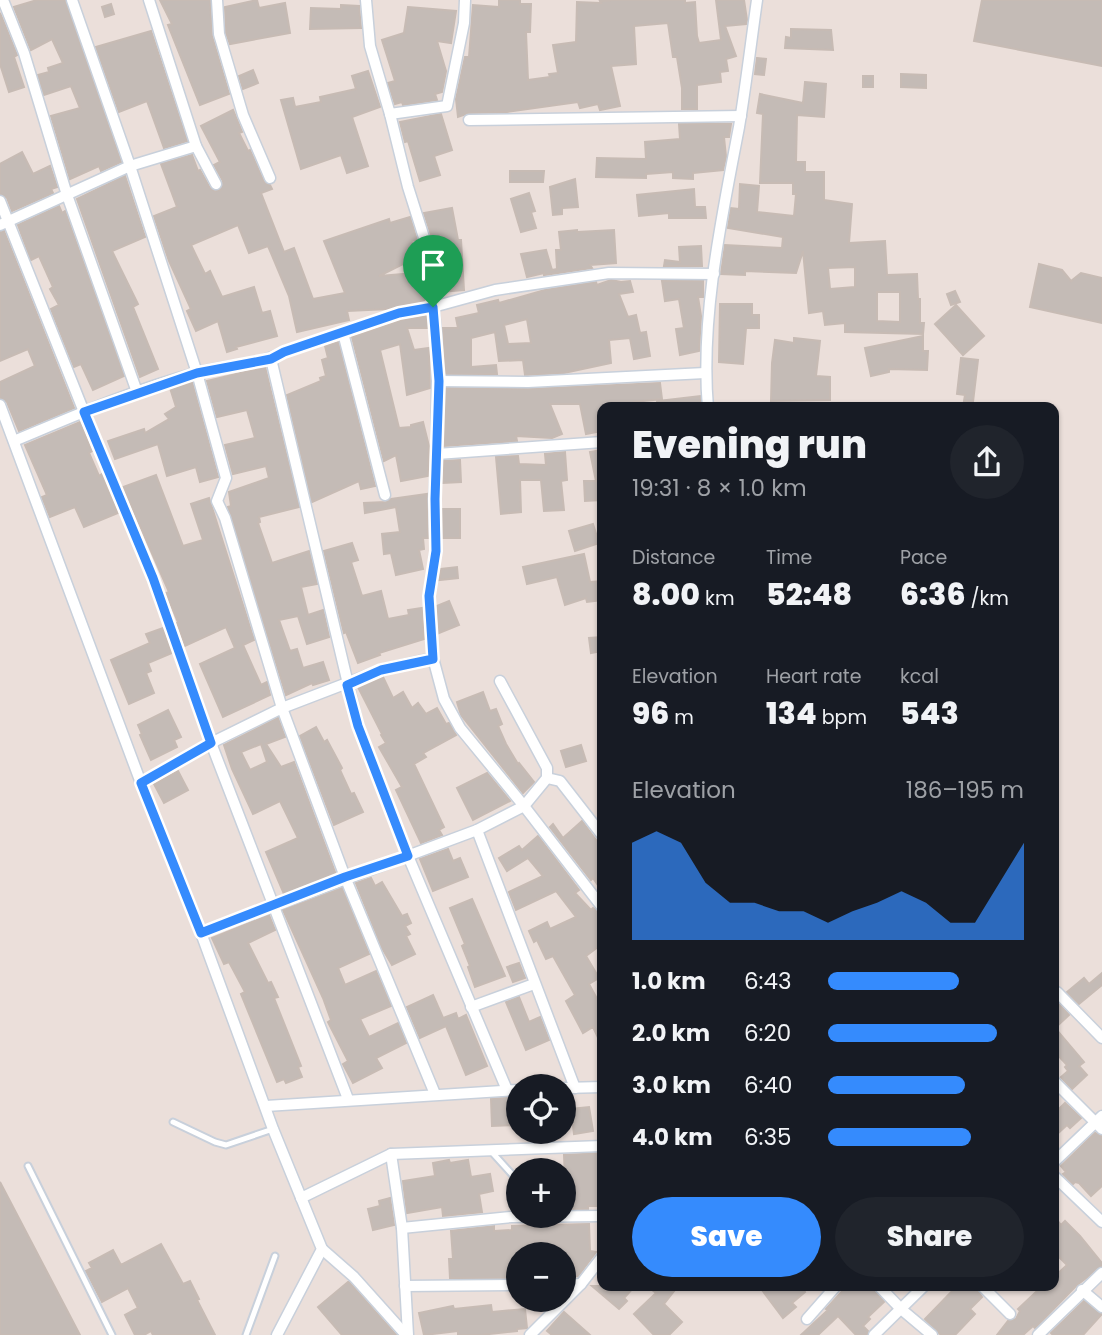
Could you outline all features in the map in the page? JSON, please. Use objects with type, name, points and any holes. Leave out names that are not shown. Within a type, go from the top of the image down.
[{"type":"street","points":[[4,0],[24,53],[67,195],[137,392]]},
{"type":"street","points":[[72,0],[130,166],[197,373],[226,478],[217,501],[225,518],[282,708],[345,877],[435,1094]]},
{"type":"street","points":[[149,0],[196,146],[216,184]]},
{"type":"street","points":[[217,0],[219,34],[243,115],[270,178]]},
{"type":"street","points":[[366,0],[370,46],[408,187],[433,266],[433,307],[439,381],[436,423],[436,551],[429,596],[433,659],[444,699],[460,728],[597,901]]},
{"type":"street","points":[[390,114],[447,106],[464,23],[464,0]]},
{"type":"street","points":[[707,402],[705,373],[716,250],[741,116],[757,0]]},
{"type":"street","points":[[469,120],[741,116]]},
{"type":"street","points":[[4,223],[130,166],[196,146]]},
{"type":"street","points":[[0,201],[4,223],[153,578],[211,743],[348,1099]]},
{"type":"street","points":[[14,441],[137,392],[197,373],[271,359],[284,352],[399,313],[433,307],[495,289],[609,273],[714,274]]},
{"type":"street","points":[[343,333],[386,495]]},
{"type":"street","points":[[271,359],[358,726],[408,856],[471,1007],[506,1078]]},
{"type":"street","points":[[439,381],[528,382],[705,373]]},
{"type":"street","points":[[0,405],[273,1129],[322,1249],[354,1277],[407,1335]]},
{"type":"street","points":[[437,454],[597,442]]},
{"type":"street","points":[[141,783],[211,743],[282,708],[381,670],[433,659]]},
{"type":"street","points":[[201,933],[345,877],[477,830],[524,807],[547,778],[547,768],[500,681]]},
{"type":"street","points":[[547,778],[560,780],[597,828]]},
{"type":"street","points":[[477,830],[570,1074]]},
{"type":"street","points":[[471,1007],[534,984]]},
{"type":"street","points":[[1059,994],[1101,1035]]},
{"type":"street","points":[[1059,1085],[1100,1122],[1059,1158]]},
{"type":"street","points":[[576,1087],[597,1087]]},
{"type":"street","points":[[266,1106],[506,1090]]},
{"type":"street","points":[[301,1198],[391,1154],[597,1146]]},
{"type":"street","points":[[391,1154],[402,1228],[407,1335]]},
{"type":"street","points":[[1059,1181],[1102,1222]]},
{"type":"street","points":[[402,1228],[511,1217],[597,1216]]},
{"type":"street","points":[[277,1335],[322,1249]]},
{"type":"street","points":[[530,1335],[581,1284],[597,1263]]},
{"type":"street","points":[[1038,1335],[1102,1273]]},
{"type":"street","points":[[576,1284],[581,1284]]},
{"type":"street","points":[[405,1286],[506,1285]]},
{"type":"street","points":[[1082,1290],[1102,1307]]},
{"type":"street","points":[[807,1319],[832,1291]]},
{"type":"street","points":[[884,1291],[932,1335]]},
{"type":"street","points":[[874,1335],[920,1291]]},
{"type":"street","points":[[987,1291],[1010,1314]]},
{"type":"lane","points":[[173,1122],[226,1145],[273,1129]]},
{"type":"lane","points":[[490,1150],[506,1168]]},
{"type":"lane","points":[[28,1166],[112,1335]]},
{"type":"lane","points":[[246,1335],[275,1256]]},
{"type":"building","points":[[37,0],[65,0],[121,162],[101,171],[99,166],[70,179],[51,116],[80,108],[71,86],[44,95],[38,75],[63,63],[52,39],[31,50],[14,7]]},
{"type":"building","points":[[160,0],[210,0],[212,36],[229,94],[200,105],[168,25],[172,24]]},
{"type":"building","points":[[257,0],[259,8],[285,3],[290,33],[230,44],[226,33],[225,7]]},
{"type":"building","points":[[499,0],[520,0],[520,4],[531,4],[530,32],[526,32],[528,80],[558,73],[553,45],[576,42],[577,2],[695,2],[699,43],[721,40],[716,0],[744,0],[747,20],[746,24],[725,26],[736,56],[726,59],[728,71],[720,72],[721,82],[697,85],[697,109],[682,109],[677,57],[673,57],[668,23],[634,26],[636,64],[611,66],[620,106],[600,110],[598,104],[580,108],[578,102],[507,112],[469,113],[458,117],[456,99],[465,57],[469,57],[473,5],[499,7]]},
{"type":"building","points":[[982,0],[1102,0],[1102,66],[974,41]]},
{"type":"building","points":[[111,4],[114,14],[105,17],[102,7]]},
{"type":"building","points":[[341,5],[359,6],[361,28],[310,29],[311,8],[341,9]]},
{"type":"building","points":[[408,7],[456,11],[451,43],[437,41],[446,71],[442,92],[435,94],[437,100],[403,105],[402,102],[395,104],[388,83],[395,81],[382,40],[404,33]]},
{"type":"building","points":[[0,13],[17,55],[14,57],[24,87],[9,92],[0,64]]},
{"type":"building","points":[[791,29],[831,30],[833,50],[785,48],[786,37],[791,38]]},
{"type":"building","points":[[151,31],[187,141],[164,148],[147,101],[119,112],[96,47]]},
{"type":"building","points":[[757,58],[766,59],[764,75],[755,74]]},
{"type":"building","points":[[253,70],[258,83],[243,89],[239,76]]},
{"type":"building","points":[[368,71],[380,107],[352,117],[368,166],[347,173],[341,155],[301,169],[281,100],[293,98],[295,107],[321,102],[320,97],[356,89],[352,76]]},
{"type":"building","points":[[901,74],[926,75],[926,88],[901,87]]},
{"type":"building","points":[[863,76],[873,76],[873,87],[863,87]]},
{"type":"building","points":[[805,82],[826,84],[824,117],[797,115],[796,162],[805,162],[805,172],[824,172],[824,200],[852,204],[849,243],[885,241],[887,275],[917,274],[923,334],[845,332],[845,323],[825,325],[823,311],[809,313],[803,251],[796,273],[745,271],[745,275],[721,274],[725,245],[782,248],[783,237],[728,228],[731,208],[739,209],[740,184],[759,186],[757,212],[794,216],[796,194],[793,194],[793,183],[760,183],[763,114],[757,113],[760,94],[803,103]],"holes":[[[855,267],[855,287],[830,289],[828,268]],[[877,292],[900,292],[900,322],[877,321]]]},
{"type":"building","points":[[233,110],[242,132],[239,133],[264,182],[272,189],[261,193],[284,252],[294,248],[313,299],[345,293],[324,241],[389,219],[390,223],[410,217],[417,240],[411,241],[419,256],[379,276],[426,272],[424,301],[389,309],[347,311],[349,320],[297,332],[289,296],[268,246],[249,253],[238,225],[191,245],[205,274],[210,271],[222,297],[254,287],[262,313],[270,311],[277,336],[227,352],[218,321],[196,331],[187,311],[191,309],[169,261],[154,216],[177,207],[161,164],[192,155],[198,171],[200,170],[210,188],[220,190],[223,181],[214,165],[220,162],[201,126]]},
{"type":"building","points":[[441,114],[452,150],[434,156],[440,175],[420,181],[400,122]]},
{"type":"building","points":[[679,124],[731,124],[729,137],[724,137],[726,157],[723,170],[693,173],[693,179],[673,178],[673,172],[646,174],[646,178],[596,177],[597,158],[646,159],[645,142],[680,139]]},
{"type":"building","points":[[22,152],[33,174],[50,166],[57,187],[51,189],[53,193],[12,211],[7,198],[0,194],[0,164]]},
{"type":"building","points":[[510,171],[544,171],[543,182],[510,182]]},
{"type":"building","points":[[125,176],[145,237],[112,251],[138,304],[133,307],[158,369],[140,377],[77,199]]},
{"type":"building","points":[[575,179],[578,207],[562,208],[562,214],[553,215],[550,187]]},
{"type":"building","points":[[694,189],[695,207],[705,207],[706,218],[669,218],[669,213],[639,216],[637,195]]},
{"type":"building","points":[[529,193],[535,211],[531,212],[536,228],[521,232],[511,199]]},
{"type":"building","points":[[59,206],[62,213],[65,211],[124,376],[93,390],[81,364],[74,367],[51,309],[59,305],[50,289],[53,287],[39,256],[31,260],[18,225]]},
{"type":"building","points":[[452,208],[458,240],[461,240],[464,290],[440,292],[440,264],[424,213]]},
{"type":"building","points":[[614,230],[616,263],[527,277],[521,254],[546,250],[552,270],[557,269],[556,250],[561,250],[559,232]]},
{"type":"building","points":[[4,231],[74,408],[19,431],[7,402],[0,398],[0,382],[35,366],[28,349],[0,361],[0,232]]},
{"type":"building","points":[[701,246],[702,266],[664,266],[665,260],[680,262],[679,247]]},
{"type":"building","points":[[1039,264],[1062,270],[1071,281],[1081,273],[1102,278],[1102,323],[1030,307]]},
{"type":"building","points":[[611,280],[630,281],[633,292],[619,294],[628,317],[636,315],[640,333],[646,332],[650,356],[634,359],[630,338],[609,340],[611,363],[564,373],[525,375],[523,360],[499,361],[495,332],[471,338],[471,367],[496,365],[497,374],[445,374],[443,328],[458,328],[456,318],[479,313],[477,305],[498,300],[499,303],[545,290],[596,282],[597,285]],"holes":[[[527,319],[531,343],[508,344],[504,325]]]},
{"type":"building","points":[[662,281],[703,281],[703,297],[698,297],[701,316],[699,351],[680,355],[676,329],[684,328],[679,299],[665,301]]},
{"type":"building","points":[[955,291],[960,302],[951,305],[947,294]]},
{"type":"building","points":[[720,304],[752,304],[752,315],[759,315],[759,328],[746,328],[743,364],[719,362]]},
{"type":"building","points":[[956,305],[984,336],[963,355],[935,324]]},
{"type":"building","points":[[427,316],[428,328],[407,328],[414,350],[429,348],[430,388],[407,395],[400,344],[380,350],[399,428],[423,422],[429,446],[428,476],[401,481],[396,455],[384,461],[352,337],[401,320]]},
{"type":"building","points":[[923,336],[923,351],[928,351],[927,370],[889,369],[889,372],[871,376],[865,348]]},
{"type":"building","points":[[794,338],[820,341],[816,376],[830,377],[830,400],[771,401],[775,340],[794,343]]},
{"type":"building","points":[[338,342],[375,486],[361,489],[359,481],[312,502],[287,395],[321,381],[320,378],[326,376],[322,360],[328,358],[325,346]]},
{"type":"building","points":[[961,358],[978,360],[973,402],[964,401],[965,395],[957,394]]},
{"type":"building","points":[[265,367],[299,507],[259,517],[258,523],[272,563],[309,551],[317,584],[301,587],[308,615],[323,610],[329,637],[307,644],[298,616],[279,620],[290,651],[297,649],[303,668],[323,662],[329,680],[313,685],[312,683],[286,695],[228,507],[231,506],[229,492],[269,478],[266,466],[233,474],[225,445],[255,438],[247,410],[217,417],[207,381]]},
{"type":"building","points":[[192,382],[218,477],[200,482],[196,467],[167,476],[158,444],[115,459],[108,441],[144,429],[145,433],[169,419],[165,414],[176,407],[170,388]]},
{"type":"building","points":[[660,383],[662,399],[597,402],[597,432],[586,434],[580,404],[550,404],[562,434],[552,438],[516,436],[517,441],[444,446],[445,388],[528,389]]},
{"type":"building","points":[[700,396],[700,402],[657,402]]},
{"type":"building","points":[[80,422],[92,451],[89,453],[99,476],[102,474],[118,513],[84,527],[75,507],[50,517],[42,497],[47,495],[25,445]]},
{"type":"building","points":[[597,451],[597,500],[585,501],[584,481],[596,481],[590,452]]},
{"type":"building","points":[[565,452],[567,480],[561,481],[564,510],[544,511],[541,480],[520,480],[521,512],[501,514],[496,457],[518,456],[519,464],[546,465],[545,454]]},
{"type":"building","points":[[460,460],[461,482],[443,483],[444,461]]},
{"type":"building","points":[[156,475],[183,546],[203,540],[191,504],[209,498],[254,640],[243,645],[261,685],[267,682],[270,695],[223,717],[200,664],[235,648],[226,627],[185,646],[166,593],[169,592],[123,487]]},
{"type":"building","points":[[427,494],[428,538],[423,538],[424,549],[419,550],[423,569],[396,575],[391,553],[384,554],[382,534],[400,532],[396,507],[365,513],[364,503],[386,502]]},
{"type":"building","points":[[442,509],[460,509],[460,538],[443,538]]},
{"type":"building","points":[[593,524],[597,544],[575,551],[569,531]]},
{"type":"building","points":[[352,543],[358,560],[351,562],[362,596],[381,591],[388,619],[409,615],[408,610],[422,608],[424,639],[379,653],[380,655],[358,663],[346,632],[344,633],[324,551]]},
{"type":"building","points":[[584,554],[590,582],[597,581],[597,601],[587,602],[586,598],[565,605],[557,577],[527,584],[523,567]]},
{"type":"building","points":[[457,567],[458,578],[439,580],[441,569]]},
{"type":"building","points":[[449,601],[459,625],[439,633],[437,606]]},
{"type":"building","points":[[163,628],[172,653],[148,663],[151,671],[146,673],[154,693],[129,704],[111,660],[150,643],[146,634]]},
{"type":"building","points":[[597,637],[597,652],[591,653],[589,638]]},
{"type":"building","points":[[383,677],[393,698],[403,692],[412,708],[418,703],[426,714],[437,708],[456,735],[423,753],[426,757],[414,764],[444,827],[439,830],[442,835],[421,843],[396,790],[402,787],[379,747],[386,743],[358,687]]},
{"type":"building","points":[[483,692],[490,711],[496,709],[502,724],[498,726],[506,744],[518,764],[534,782],[523,793],[461,715],[457,702]]},
{"type":"building","points":[[168,710],[181,737],[174,740],[177,747],[151,760],[138,725]]},
{"type":"building","points":[[278,718],[285,737],[266,744],[281,767],[294,762],[336,875],[284,894],[266,852],[298,838],[280,801],[253,814],[224,745]],"holes":[[[261,744],[267,762],[250,770],[241,752]]]},
{"type":"building","points":[[316,727],[324,742],[327,740],[342,768],[340,770],[351,794],[354,793],[363,812],[334,825],[300,736]]},
{"type":"building","points":[[581,745],[586,761],[566,767],[561,751]]},
{"type":"building","points":[[178,771],[188,790],[164,803],[154,784]]},
{"type":"building","points":[[487,773],[510,801],[473,820],[457,788]]},
{"type":"building","points":[[582,821],[597,840],[597,884],[593,878],[591,880],[550,827],[553,824],[563,838]]},
{"type":"building","points":[[538,836],[579,890],[575,893],[591,910],[593,908],[597,911],[597,948],[586,956],[597,975],[597,979],[589,984],[597,999],[597,1035],[593,1027],[583,1033],[566,1001],[575,995],[553,956],[546,959],[537,940],[534,942],[529,931],[547,922],[550,929],[576,917],[556,891],[516,910],[509,892],[543,876],[528,858],[507,871],[499,858],[519,846],[522,850]]},
{"type":"building","points":[[448,849],[453,861],[460,858],[468,877],[433,891],[420,859]]},
{"type":"building","points":[[371,878],[375,886],[382,882],[402,916],[407,914],[411,923],[405,926],[410,934],[406,936],[415,954],[392,965],[382,948],[356,883]]},
{"type":"building","points":[[342,888],[369,954],[338,968],[345,985],[376,971],[391,1006],[360,1019],[369,1037],[398,1023],[406,1043],[376,1058],[382,1068],[353,1083],[343,1064],[348,1061],[328,1022],[331,1020],[323,998],[283,910]]},
{"type":"building","points":[[472,899],[505,976],[475,987],[462,946],[465,944],[450,908]]},
{"type":"building","points":[[269,915],[275,930],[248,943],[278,997],[274,998],[301,1066],[298,1067],[302,1077],[286,1083],[284,1079],[277,1082],[241,994],[245,992],[229,962],[224,964],[212,938]]},
{"type":"building","points":[[519,963],[525,978],[513,982],[507,967]]},
{"type":"building","points":[[1102,973],[1102,985],[1079,1004],[1067,992],[1084,978],[1089,984]]},
{"type":"building","points":[[433,995],[443,1018],[456,1013],[458,1019],[466,1015],[487,1066],[466,1075],[446,1026],[420,1038],[407,1007]]},
{"type":"building","points":[[519,997],[529,1022],[540,1017],[549,1040],[526,1050],[506,1002]]},
{"type":"building","points":[[1059,1004],[1069,1015],[1059,1024]]},
{"type":"building","points":[[1059,1033],[1084,1062],[1079,1066],[1087,1075],[1072,1089],[1061,1077],[1068,1071],[1065,1067],[1067,1065],[1059,1056]]},
{"type":"building","points":[[506,1098],[506,1125],[492,1126],[491,1099]]},
{"type":"building","points":[[1065,1103],[1081,1118],[1070,1128],[1067,1125],[1059,1132],[1059,1109]]},
{"type":"building","points":[[589,1107],[593,1131],[576,1134],[576,1108]]},
{"type":"building","points":[[1095,1133],[1102,1136],[1102,1186],[1091,1196],[1079,1183],[1073,1184],[1063,1174],[1066,1172],[1061,1166]]},
{"type":"building","points":[[597,1153],[597,1206],[576,1209],[576,1158],[564,1158],[564,1155]]},
{"type":"building","points":[[449,1160],[450,1163],[468,1160],[471,1177],[490,1174],[493,1191],[479,1194],[482,1212],[443,1216],[442,1207],[407,1213],[403,1181],[435,1176],[433,1163]]},
{"type":"building","points":[[0,1182],[80,1335],[0,1335]]},
{"type":"building","points":[[390,1198],[394,1225],[373,1230],[368,1209],[380,1206],[379,1201]]},
{"type":"building","points":[[1065,1221],[1102,1266],[1077,1285],[1035,1328],[1033,1326],[1023,1335],[997,1335],[1008,1321],[1016,1319],[1020,1311],[1018,1309],[1037,1291],[1059,1291],[1059,1272],[1067,1265],[1059,1257],[1059,1222],[1061,1225]]},
{"type":"building","points":[[576,1224],[589,1224],[590,1251],[596,1252],[578,1276],[576,1242],[506,1242],[506,1278],[450,1278],[449,1259],[453,1259],[451,1231],[494,1226],[494,1231],[512,1228],[576,1228]]},
{"type":"building","points":[[161,1244],[183,1284],[190,1281],[215,1335],[153,1335],[151,1331],[144,1335],[135,1335],[125,1315],[138,1308],[128,1288],[102,1302],[86,1271],[92,1268],[89,1263],[113,1250],[121,1265]]},
{"type":"building","points":[[348,1282],[396,1335],[342,1335],[318,1307]]},
{"type":"building","points":[[598,1291],[630,1291],[624,1298],[627,1301],[619,1309]]},
{"type":"building","points":[[653,1291],[674,1291],[664,1304],[682,1322],[669,1335],[654,1335],[634,1314],[656,1293]]},
{"type":"building","points":[[763,1291],[804,1291],[792,1303],[796,1307],[783,1318]]},
{"type":"building","points":[[842,1291],[876,1291],[884,1302],[868,1317],[870,1319],[863,1326],[868,1331],[867,1335],[856,1335],[838,1316],[818,1335],[801,1335],[828,1310],[826,1309]]},
{"type":"building","points":[[952,1291],[978,1291],[982,1297],[970,1309],[975,1314],[955,1335],[941,1335],[925,1319]]},
{"type":"building","points":[[1084,1301],[1102,1314],[1083,1335],[1053,1335],[1051,1333]]},
{"type":"building","points":[[491,1305],[492,1312],[525,1312],[527,1328],[480,1335],[458,1335],[458,1331],[424,1335],[419,1313],[453,1306],[454,1309]]},
{"type":"building","points":[[564,1312],[590,1335],[552,1335],[547,1331]]},
{"type":"route","points":[[433,307],[439,381],[436,423],[436,551],[429,596],[433,659],[381,670],[347,685],[358,726],[408,856],[345,877],[201,933],[141,783],[211,743],[153,578],[84,412],[197,373],[271,359],[284,352],[399,313],[433,307]]}]
